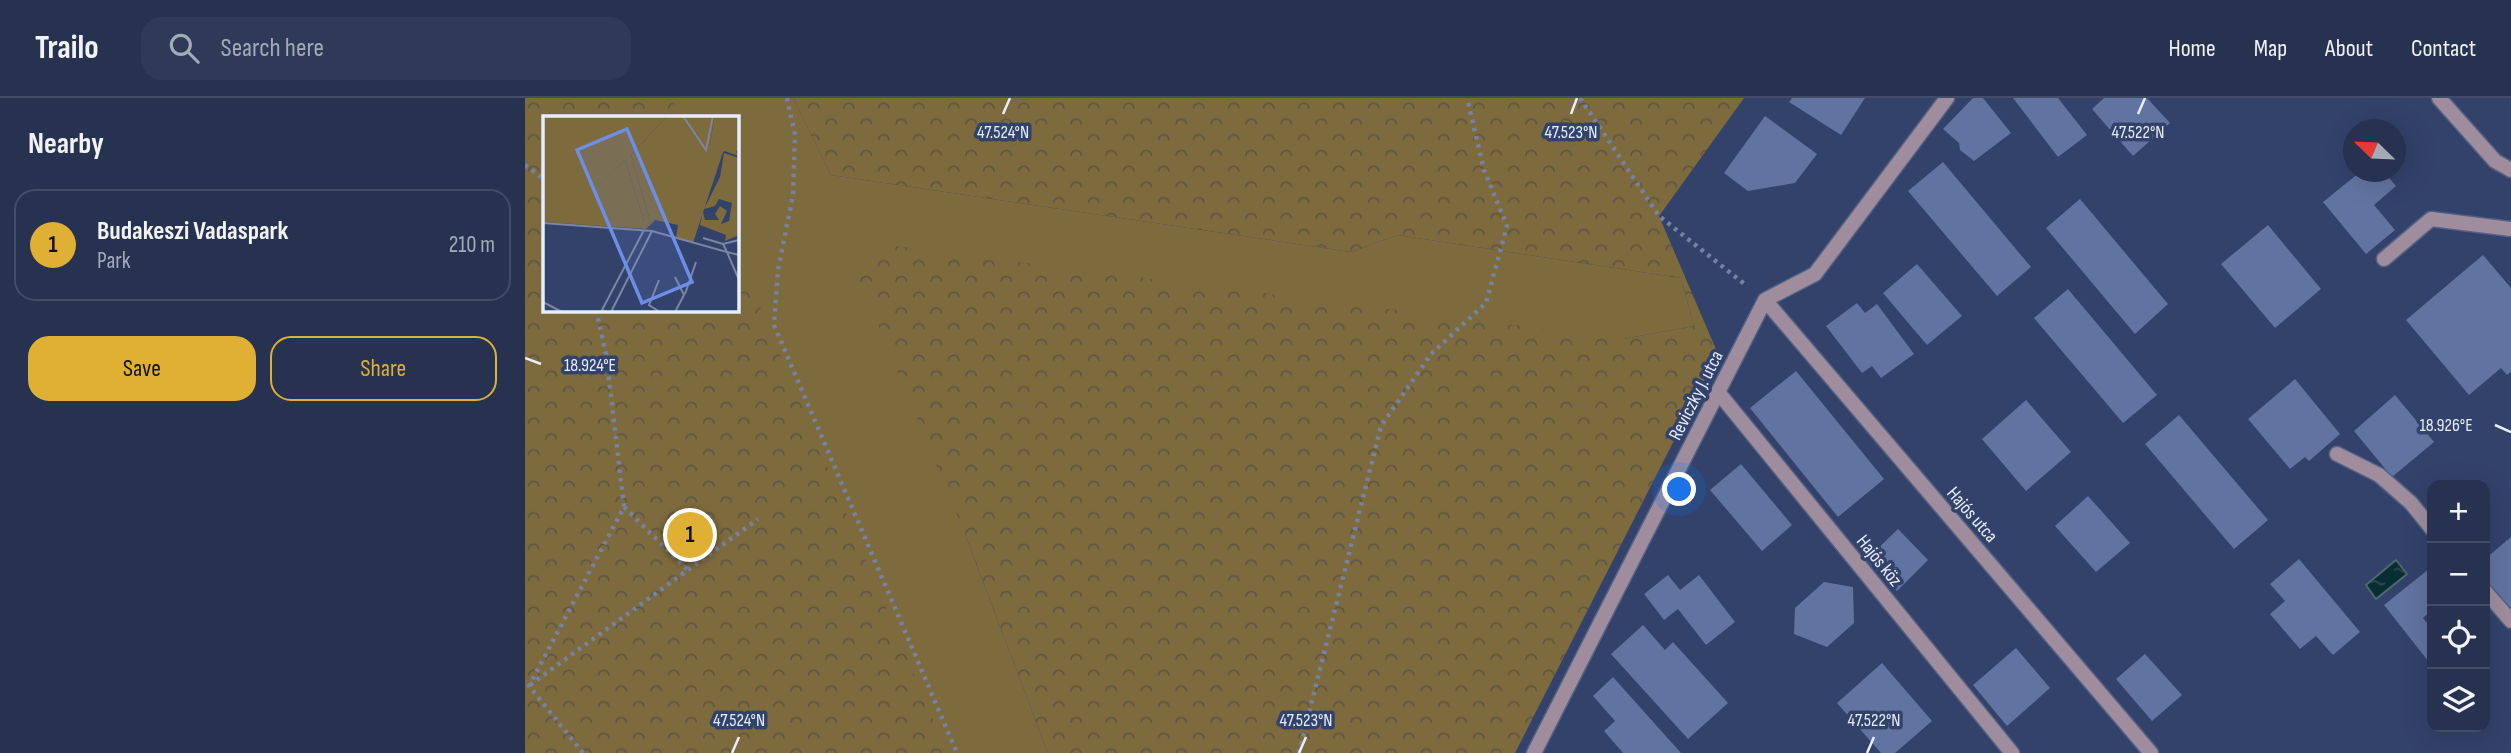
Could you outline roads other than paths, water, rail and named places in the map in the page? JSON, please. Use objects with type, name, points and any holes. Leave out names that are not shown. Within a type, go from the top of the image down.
[{"type":"street","points":[[1765,300],[1815,274],[1947,98]]},
{"type":"street","points":[[2439,98],[2495,161],[2511,170]]},
{"type":"street","points":[[2384,260],[2431,219],[2511,229]]},
{"type":"street","name":"Reviczky J. utca","points":[[1534,753],[1765,300]]},
{"type":"street","name":"Hajós utca","points":[[1765,300],[2151,753]]},
{"type":"street","name":"Hajós köz","points":[[1718,392],[2012,753]]},
{"type":"street","points":[[2337,454],[2379,475],[2411,503],[2427,523]]},
{"type":"street","points":[[2490,597],[2511,621]]},
{"type":"water","points":[[2396,560],[2407,574],[2376,599],[2366,585]]},
{"type":"place","name":"Budakeszi Vadaspark","points":[[690,535]]}]
